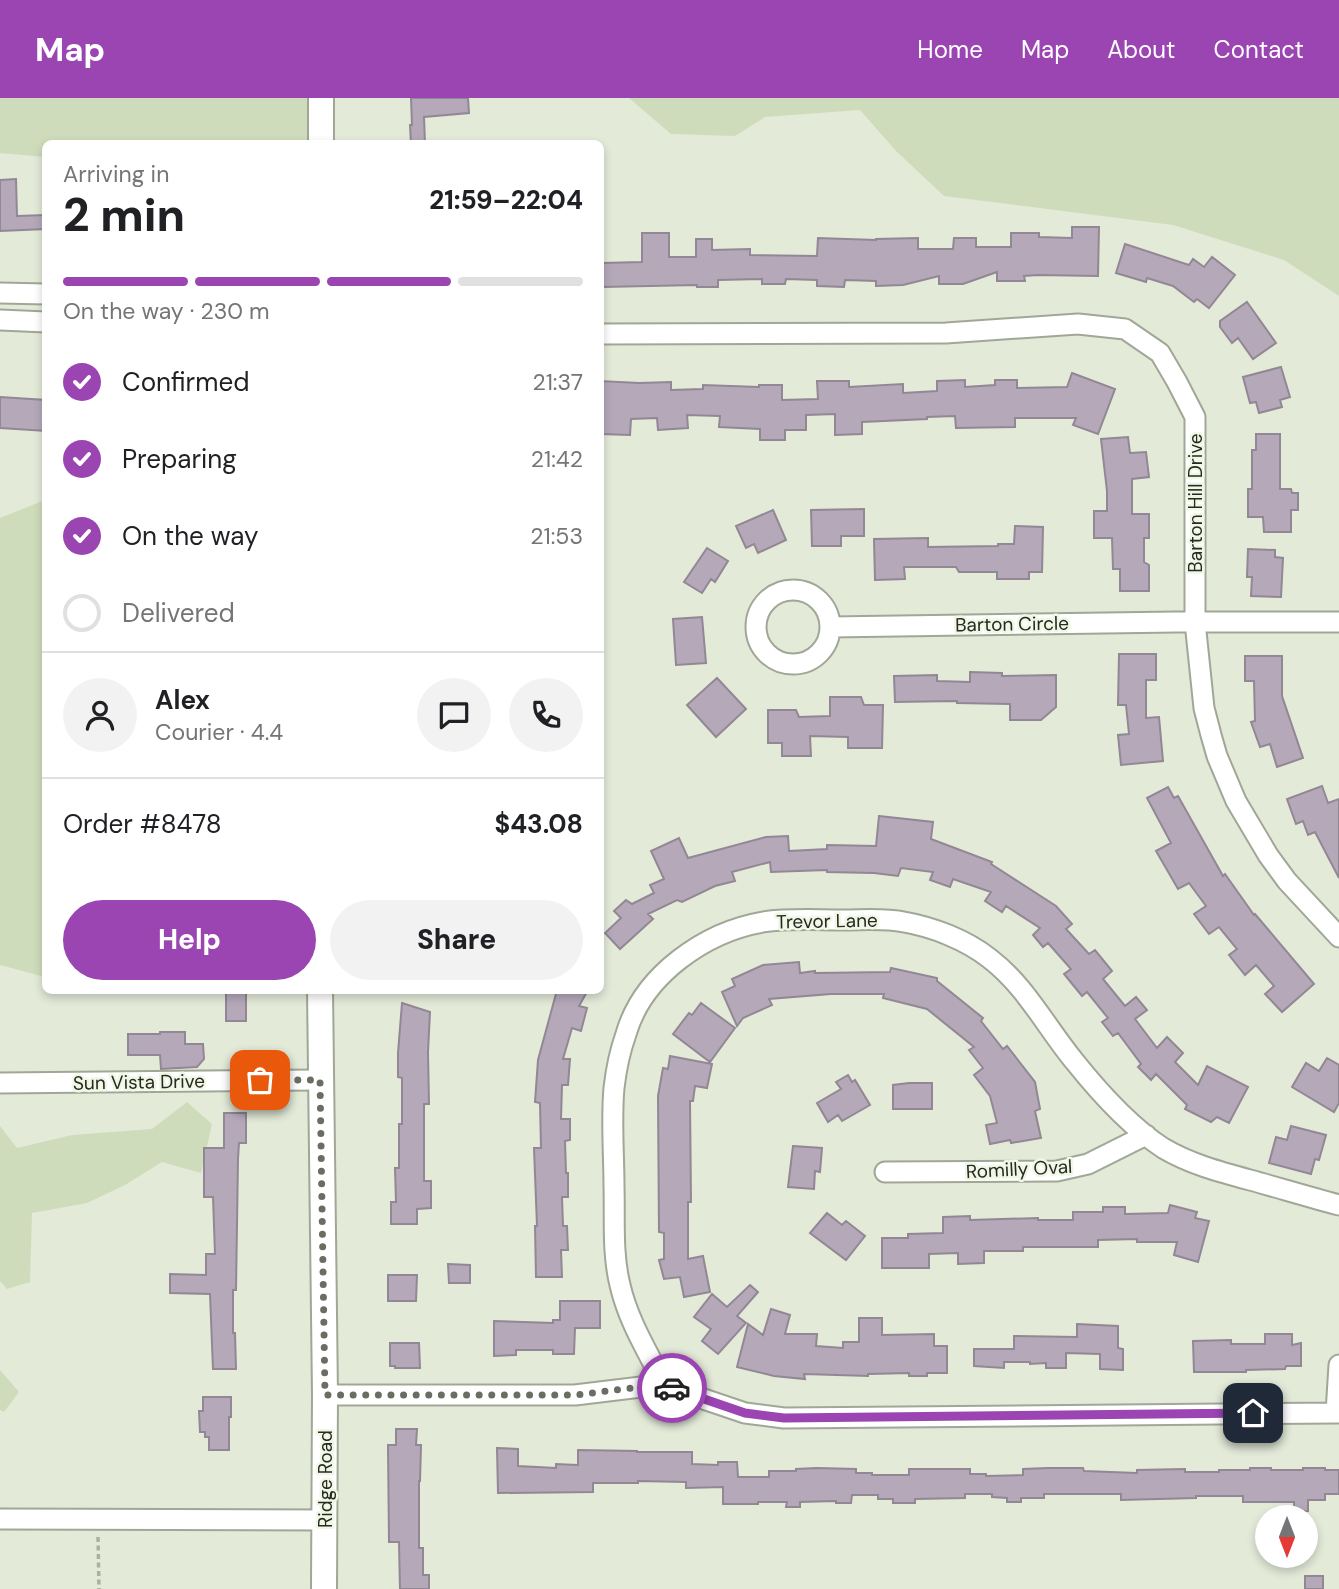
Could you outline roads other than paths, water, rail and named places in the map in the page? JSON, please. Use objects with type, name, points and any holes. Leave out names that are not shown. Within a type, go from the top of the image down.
[{"type":"main road","points":[[321,98],[321,140]]},
{"type":"main road","name":"Ridge Road","points":[[320,994],[325,1395],[324,1589]]},
{"type":"street","points":[[0,293],[42,295]]},
{"type":"street","points":[[0,320],[42,321]]},
{"type":"street","name":"Barton Hill Drive","points":[[604,334],[946,333],[1078,324],[1125,329],[1160,353],[1195,417],[1195,622],[1204,708],[1217,756],[1237,801],[1268,855],[1287,881],[1339,937]]},
{"type":"street","name":"Barton Circle","points":[[830,626],[1339,622]]},
{"type":"street","name":"Trevor Lane","points":[[665,1386],[632,1322],[620,1286],[615,1253],[614,1089],[627,1029],[649,990],[667,970],[694,948],[735,928],[797,919],[886,920],[934,930],[961,942],[987,956],[1009,975],[1029,997],[1074,1062],[1118,1109],[1163,1147],[1205,1167],[1339,1205]]},
{"type":"street","name":"Sun Vista Drive","points":[[0,1083],[320,1080]]},
{"type":"street","name":"Romilly Oval","points":[[885,1172],[1057,1171],[1088,1164],[1146,1135]]},
{"type":"street","points":[[325,1395],[575,1395],[665,1386],[745,1413],[784,1418],[1338,1413],[1339,1364]]},
{"type":"street","points":[[0,1518],[324,1520]]}]
